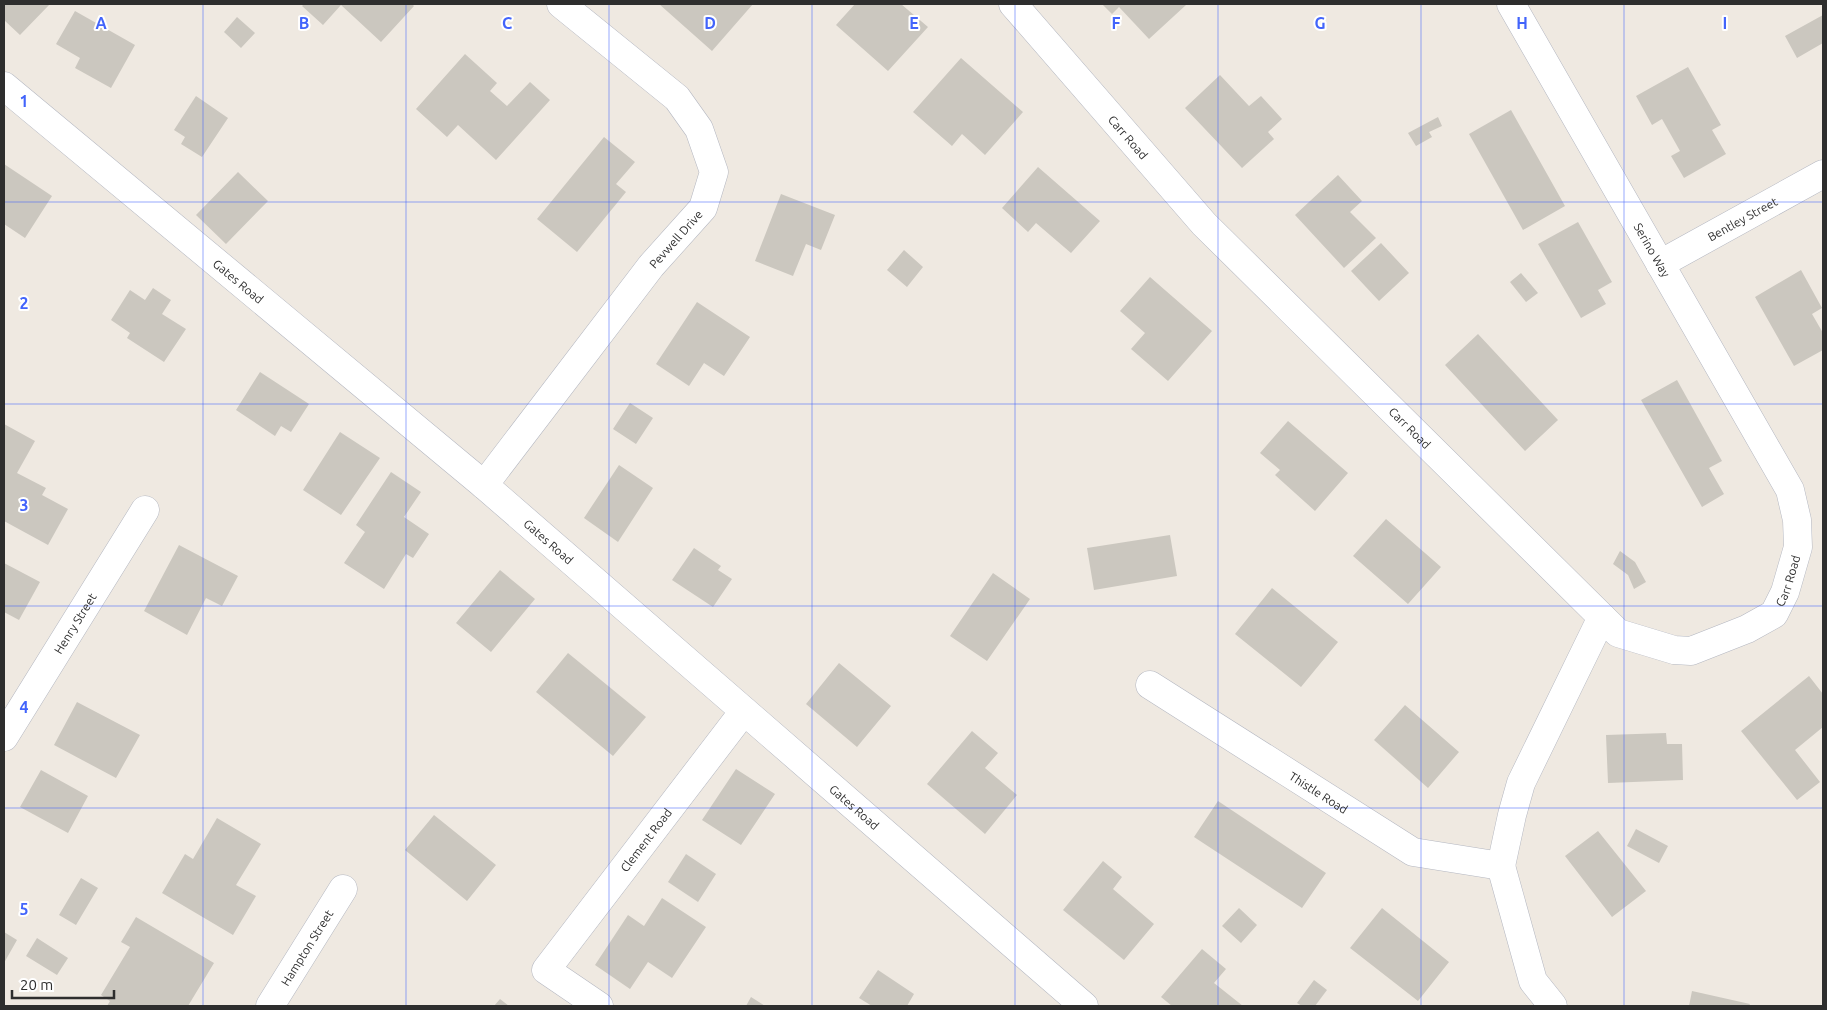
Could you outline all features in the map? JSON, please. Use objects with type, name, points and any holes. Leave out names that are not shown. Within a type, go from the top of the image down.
[{"type":"street","name":"Pevwell Drive","points":[[484,485],[651,266],[703,208],[714,172],[699,129],[676,98],[561,4]]},
{"type":"street","name":"Carr Road","points":[[1013,4],[1204,224],[1618,633],[1674,650],[1691,651],[1747,629],[1774,614],[1785,592],[1798,546],[1797,520],[1792,496]]},
{"type":"street","name":"Serino Way","points":[[1511,4],[1775,462],[1792,496]]},
{"type":"street","name":"Gates Road","points":[[4,86],[484,485],[1084,1006]]},
{"type":"street","name":"Bentley Street","points":[[1660,264],[1823,174]]},
{"type":"street","name":"Henry Street","points":[[4,737],[145,510]]},
{"type":"street","points":[[1553,1006],[1533,981],[1501,866],[1521,783],[1602,617]]},
{"type":"street","name":"Thistle Road","points":[[1150,685],[1413,852],[1501,866]]},
{"type":"street","name":"Clement Road","points":[[599,1006],[546,970],[744,711]]},
{"type":"street","name":"Hampton Street","points":[[270,1006],[343,889]]},
{"type":"building","points":[[4,4],[50,4],[20,35],[4,20]]},
{"type":"building","points":[[304,4],[412,4],[414,6],[381,42],[341,5],[323,25],[302,6]]},
{"type":"building","points":[[659,4],[753,4],[712,51]]},
{"type":"building","points":[[855,4],[901,4],[928,27],[888,71],[836,25]]},
{"type":"building","points":[[1102,4],[1186,5],[1149,39],[1119,7],[1112,14]]},
{"type":"building","points":[[75,11],[135,45],[111,88],[75,68],[80,58],[56,44]]},
{"type":"building","points":[[1823,15],[1823,43],[1797,58],[1785,36]]},
{"type":"building","points":[[237,17],[255,33],[241,48],[224,32]]},
{"type":"building","points":[[465,54],[497,83],[490,91],[507,106],[530,82],[550,100],[496,160],[458,125],[447,137],[416,109]]},
{"type":"building","points":[[961,58],[1023,112],[985,155],[962,134],[952,146],[913,112]]},
{"type":"building","points":[[1688,67],[1721,125],[1712,130],[1726,154],[1684,178],[1671,156],[1680,151],[1662,119],[1652,125],[1636,96]]},
{"type":"building","points":[[1220,75],[1249,106],[1261,96],[1282,119],[1268,132],[1274,139],[1242,168],[1185,108]]},
{"type":"building","points":[[196,96],[228,118],[202,157],[181,144],[185,137],[174,130]]},
{"type":"building","points":[[1511,110],[1565,206],[1523,230],[1469,134]]},
{"type":"building","points":[[1438,117],[1442,126],[1429,132],[1432,137],[1416,146],[1408,133]]},
{"type":"building","points":[[604,137],[635,162],[616,184],[626,192],[577,252],[537,219]]},
{"type":"building","points":[[4,164],[52,196],[25,238],[4,224]]},
{"type":"building","points":[[1038,167],[1100,221],[1071,253],[1036,223],[1028,232],[1002,208]]},
{"type":"building","points":[[238,172],[268,201],[226,244],[196,215]]},
{"type":"building","points":[[1338,175],[1362,201],[1350,212],[1376,238],[1344,268],[1295,215]]},
{"type":"building","points":[[781,194],[835,215],[821,250],[806,244],[793,276],[755,261]]},
{"type":"building","points":[[1578,222],[1612,282],[1598,290],[1606,304],[1581,318],[1538,244]]},
{"type":"building","points":[[1381,243],[1409,273],[1379,301],[1351,271]]},
{"type":"building","points":[[904,250],[923,267],[907,287],[887,270]]},
{"type":"building","points":[[1801,270],[1822,308],[1812,314],[1823,333],[1823,350],[1794,366],[1755,297]]},
{"type":"building","points":[[1521,273],[1538,293],[1526,302],[1510,282]]},
{"type":"building","points":[[1150,277],[1212,331],[1168,381],[1131,349],[1145,333],[1120,311]]},
{"type":"building","points":[[153,288],[171,300],[162,314],[186,329],[164,362],[127,338],[130,333],[111,320],[130,290],[145,300]]},
{"type":"building","points":[[697,302],[750,337],[724,376],[704,363],[689,386],[656,364]]},
{"type":"building","points":[[1478,334],[1558,420],[1525,451],[1445,365]]},
{"type":"building","points":[[260,372],[309,404],[291,432],[281,426],[275,436],[236,410]]},
{"type":"building","points":[[1677,380],[1722,461],[1709,468],[1724,494],[1702,507],[1641,400]]},
{"type":"building","points":[[630,403],[653,418],[636,444],[613,429]]},
{"type":"building","points":[[1288,421],[1348,473],[1315,511],[1275,475],[1280,470],[1260,453]]},
{"type":"building","points":[[4,424],[35,441],[17,473],[46,488],[42,495],[68,509],[48,545],[4,521]]},
{"type":"building","points":[[340,432],[380,458],[341,515],[303,490]]},
{"type":"building","points":[[619,465],[653,488],[618,542],[584,518]]},
{"type":"building","points":[[391,472],[421,492],[404,517],[429,534],[413,558],[406,554],[384,589],[344,563],[365,532],[356,525]]},
{"type":"building","points":[[1386,519],[1441,567],[1408,604],[1353,556]]},
{"type":"building","points":[[1170,535],[1177,576],[1094,590],[1087,548]]},
{"type":"building","points":[[179,545],[238,576],[222,606],[206,598],[187,635],[144,611]]},
{"type":"building","points":[[694,548],[721,566],[718,570],[732,579],[713,607],[672,580]]},
{"type":"building","points":[[1620,551],[1635,562],[1646,582],[1634,589],[1628,575],[1613,564]]},
{"type":"building","points":[[4,563],[40,582],[19,620],[4,612]]},
{"type":"building","points":[[500,570],[535,599],[491,652],[456,623]]},
{"type":"building","points":[[993,573],[1030,599],[987,661],[950,636]]},
{"type":"building","points":[[1272,588],[1338,642],[1301,687],[1235,634]]},
{"type":"building","points":[[568,653],[646,717],[613,756],[536,692]]},
{"type":"building","points":[[839,663],[891,706],[857,747],[806,704]]},
{"type":"building","points":[[1809,676],[1823,694],[1823,727],[1795,750],[1820,782],[1797,800],[1741,731]]},
{"type":"building","points":[[77,702],[140,735],[116,778],[54,745]]},
{"type":"building","points":[[1405,705],[1459,752],[1428,788],[1374,740]]},
{"type":"building","points":[[972,731],[998,753],[985,768],[1017,795],[985,834],[927,784]]},
{"type":"building","points":[[1666,733],[1667,744],[1682,744],[1683,780],[1608,783],[1606,735]]},
{"type":"building","points":[[736,769],[775,794],[741,845],[702,820]]},
{"type":"building","points":[[41,770],[88,796],[68,833],[20,807]]},
{"type":"building","points":[[1218,801],[1326,873],[1302,908],[1194,837]]},
{"type":"building","points":[[434,815],[496,865],[467,901],[405,850]]},
{"type":"building","points":[[217,818],[261,844],[236,885],[256,896],[233,935],[162,893],[185,854],[193,859]]},
{"type":"building","points":[[1636,829],[1668,846],[1659,863],[1627,846]]},
{"type":"building","points":[[1598,831],[1646,891],[1612,917],[1565,856]]},
{"type":"building","points":[[686,854],[716,874],[698,902],[668,882]]},
{"type":"building","points":[[1103,861],[1122,877],[1113,889],[1154,924],[1124,960],[1063,910]]},
{"type":"building","points":[[81,878],[98,888],[76,925],[59,915]]},
{"type":"building","points":[[662,898],[706,927],[672,978],[648,962],[630,989],[595,965],[628,915],[644,926]]},
{"type":"building","points":[[1239,908],[1257,925],[1241,943],[1222,926]]},
{"type":"building","points":[[1382,908],[1449,962],[1418,1001],[1350,948]]},
{"type":"building","points":[[136,917],[214,963],[188,1006],[107,1006],[110,1001],[101,995],[130,947],[121,942]]},
{"type":"building","points":[[4,932],[17,940],[4,963]]},
{"type":"building","points":[[37,938],[68,958],[57,975],[26,956]]},
{"type":"building","points":[[1202,949],[1226,969],[1214,983],[1243,1006],[1172,1006],[1161,997]]},
{"type":"building","points":[[878,970],[914,994],[907,1006],[872,1006],[859,998]]},
{"type":"building","points":[[1314,980],[1327,990],[1315,1006],[1302,1006],[1297,1003]]},
{"type":"building","points":[[1692,991],[1750,1004],[1749,1006],[1689,1006]]},
{"type":"building","points":[[751,997],[765,1006],[746,1006]]},
{"type":"building","points":[[500,999],[509,1006],[494,1006]]}]
